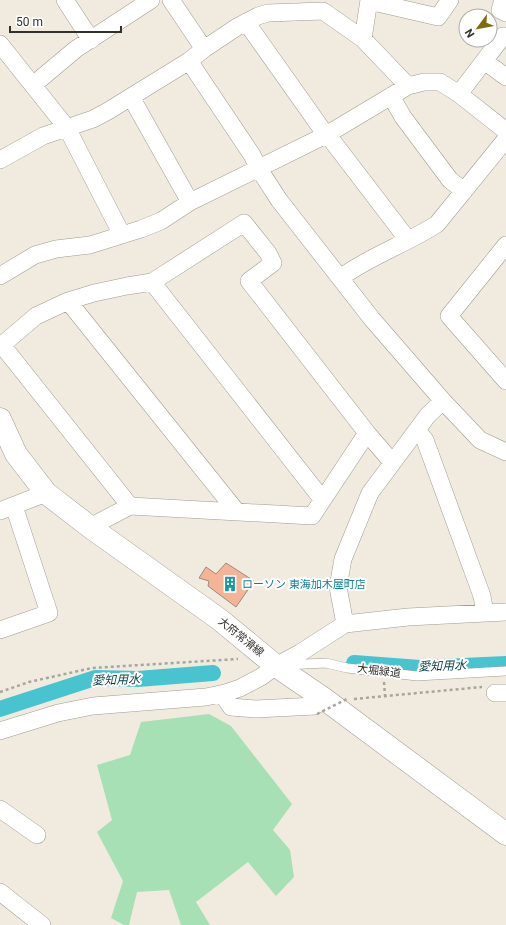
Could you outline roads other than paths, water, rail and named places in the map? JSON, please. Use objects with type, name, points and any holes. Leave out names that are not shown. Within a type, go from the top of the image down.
[{"type":"main road","name":"大府常滑線","points":[[2,431],[16,454],[46,493],[90,527],[219,619],[276,666],[320,706],[506,834]]},
{"type":"street","points":[[65,0],[91,40]]},
{"type":"street","points":[[33,85],[76,50],[151,0]]},
{"type":"street","points":[[171,0],[204,49]]},
{"type":"street","points":[[363,39],[369,0],[438,17],[450,0]]},
{"type":"street","points":[[502,0],[500,10],[506,13]]},
{"type":"street","points":[[0,160],[43,136],[108,111],[189,61],[204,49],[246,22],[268,13],[324,5],[363,39],[408,86]]},
{"type":"street","points":[[246,22],[327,134],[408,240]]},
{"type":"street","points":[[459,94],[503,36],[506,36]]},
{"type":"street","points":[[0,44],[67,128],[122,235]]},
{"type":"street","points":[[189,61],[252,155],[259,169],[279,200],[372,319],[443,401],[480,440],[506,452]]},
{"type":"street","points":[[484,61],[506,77]]},
{"type":"street","points":[[0,276],[35,256],[56,249],[90,245],[161,221],[190,202],[327,134],[408,86],[424,82],[440,82],[459,94],[506,131]]},
{"type":"street","points":[[390,96],[403,117],[450,180],[464,191]]},
{"type":"street","points":[[131,97],[190,202]]},
{"type":"street","points":[[340,278],[355,267],[436,224],[506,139]]},
{"type":"street","points":[[130,506],[2,344],[36,316],[68,301],[94,293],[152,282],[244,223],[268,253],[273,263],[249,282],[367,433],[392,462]]},
{"type":"street","points":[[506,246],[449,316],[506,381]]},
{"type":"street","points":[[152,282],[322,499]]},
{"type":"street","points":[[68,301],[237,512]]},
{"type":"street","points":[[345,624],[338,587],[343,559],[370,493],[428,415],[443,401]]},
{"type":"street","points":[[417,430],[425,440],[482,596],[485,613]]},
{"type":"street","points":[[90,527],[130,506],[312,516],[367,433]]},
{"type":"street","points":[[0,630],[49,613],[7,508],[46,493]]},
{"type":"street","points":[[0,731],[58,713],[93,706],[206,697],[222,694],[240,688],[256,680],[345,624],[408,617],[506,612]]},
{"type":"street","points":[[222,694],[231,707],[256,709],[320,706]]},
{"type":"street","points":[[0,809],[37,835]]},
{"type":"street","points":[[0,892],[42,925]]},
{"type":"lane","name":"大堀緑道","points":[[276,666],[326,663],[347,668],[417,676],[506,671]]},
{"type":"waterway","name":"愛知用水","points":[[354,663],[420,668],[506,664]]},
{"type":"waterway","name":"愛知用水","points":[[0,709],[95,678],[138,679],[213,673]]},
{"type":"place","name":"ローソン 東海加木屋町店","points":[[230,584]]}]
